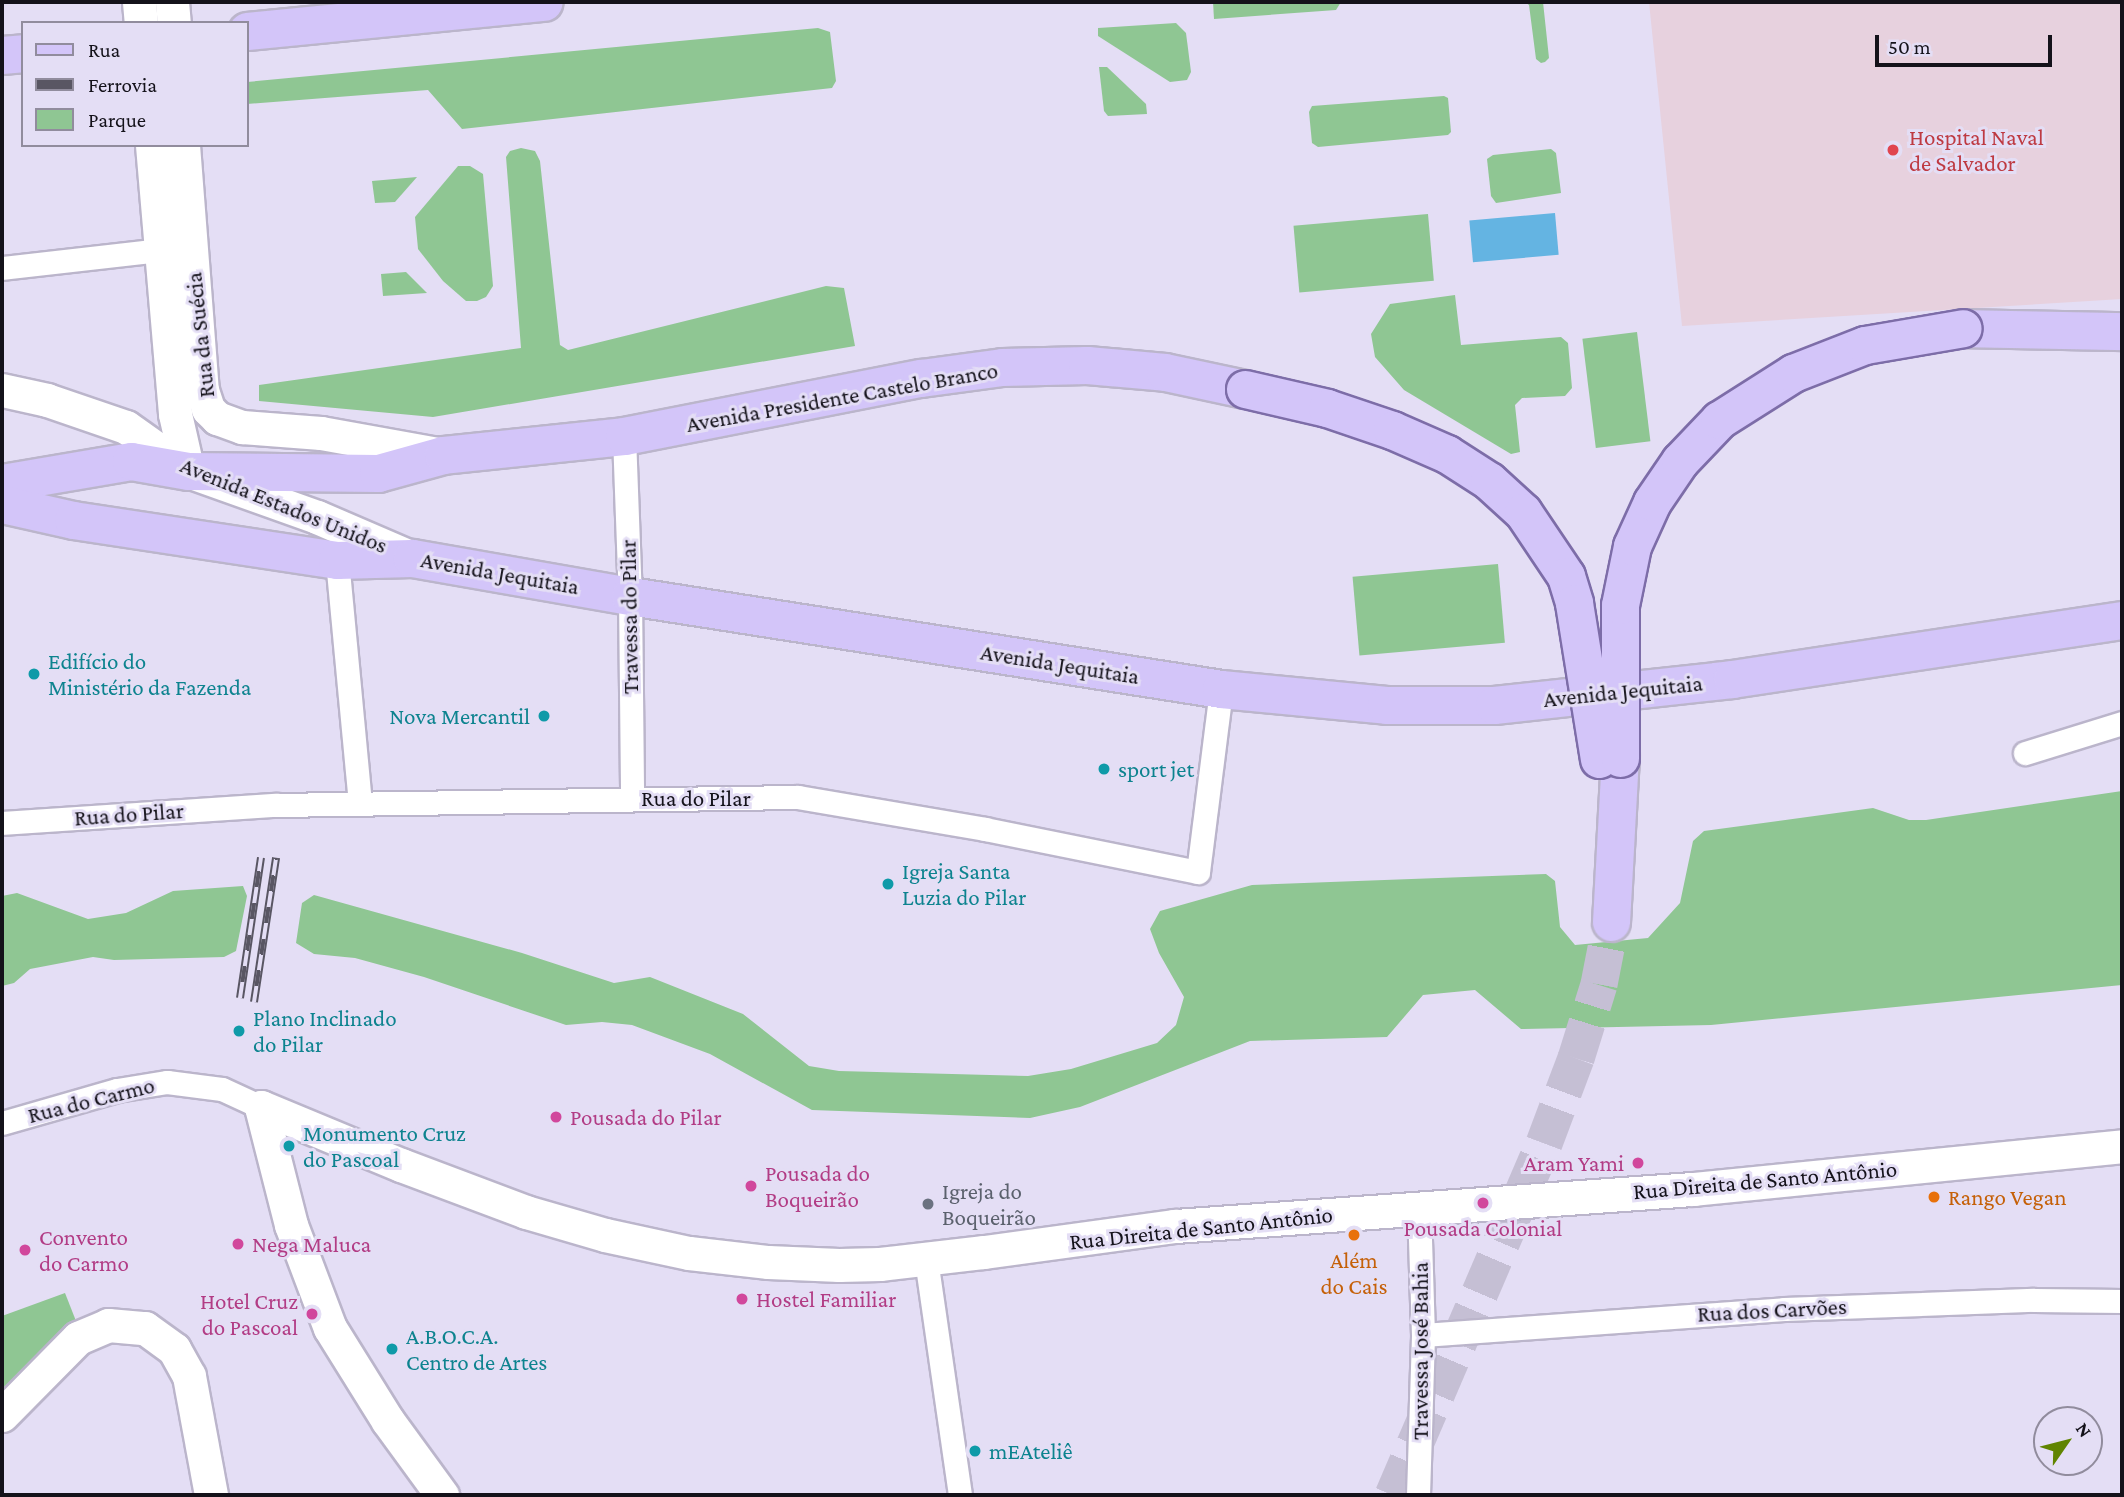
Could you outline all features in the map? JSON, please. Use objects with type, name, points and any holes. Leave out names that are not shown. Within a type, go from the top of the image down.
[{"type":"main road","points":[[248,31],[544,2]]},
{"type":"main road","points":[[2,55],[21,53]]},
{"type":"main road","name":"Avenida Presidente Castelo Branco","points":[[1611,922],[1613,864],[1610,759],[1620,605],[1632,546],[1652,502],[1680,461],[1719,421],[1793,373],[1865,345],[1963,328],[2122,331]]},
{"type":"main road","name":"Avenida Presidente Castelo Branco","points":[[2,483],[131,461],[188,471],[378,473],[443,455],[624,436],[922,378],[1002,368],[1087,365],[1165,372],[1327,408],[1425,444],[1489,481],[1523,512],[1551,549],[1571,594],[1610,759]]},
{"type":"main road","name":"Avenida Jequitaia","points":[[2,504],[73,520],[337,560],[412,558],[630,596],[1221,689],[1387,705],[1494,705],[1732,678],[2122,620]]},
{"type":"street","points":[[139,2],[141,21]]},
{"type":"street","points":[[172,2],[174,21]]},
{"type":"street","name":"Rua da Suécia","points":[[152,147],[175,414],[188,471]]},
{"type":"street","name":"Rua da Suécia","points":[[183,147],[202,390],[208,409],[217,418],[242,427],[321,433],[443,455]]},
{"type":"street","points":[[2,268],[161,250]]},
{"type":"street","name":"Avenida Estados Unidos","points":[[2,390],[47,400],[126,427],[188,471],[317,517],[412,558]]},
{"type":"street","name":"Travessa do Pilar","points":[[624,436],[630,596],[632,798]]},
{"type":"street","points":[[337,560],[360,803]]},
{"type":"street","name":"Rua do Pilar","points":[[2,823],[262,806],[798,797],[998,831],[1198,872],[1221,689]]},
{"type":"street","points":[[2025,753],[2122,723]]},
{"type":"street","name":"Rua do Carmo","points":[[2,1123],[117,1090],[167,1082],[222,1089],[261,1107]]},
{"type":"street","points":[[261,1107],[291,1225],[330,1328],[375,1402],[442,1495]]},
{"type":"street","name":"Rua Direita de Santo Antônio","points":[[261,1107],[414,1170],[526,1212],[605,1235],[689,1253],[768,1262],[839,1265],[926,1259],[1175,1226],[1693,1189],[2122,1146]]},
{"type":"street","name":"Travessa José Bahia","points":[[1418,1495],[1423,1335],[1419,1208]]},
{"type":"street","points":[[926,1259],[960,1495]]},
{"type":"street","name":"Rua dos Carvões","points":[[1423,1335],[1651,1316],[1784,1309],[2034,1300],[2122,1301]]},
{"type":"street","points":[[2,1415],[78,1338],[108,1325],[145,1328],[174,1349],[189,1376],[211,1495]]},
{"type":"shaded area","name":"Hospital Naval de Salvador","points":[[1649,2],[2122,2],[2122,299],[1682,326]]},
{"type":"green space","points":[[1213,2],[1341,2],[1336,10],[1214,19]]},
{"type":"green space","points":[[1525,2],[1543,2],[1549,58],[1545,62],[1541,63],[1536,59],[1529,5]]},
{"type":"green space","points":[[1176,23],[1186,33],[1191,72],[1187,80],[1170,82],[1098,36],[1098,28]]},
{"type":"green space","points":[[818,28],[830,32],[836,81],[832,88],[462,129],[428,90],[248,104],[248,82]]},
{"type":"green space","points":[[1099,67],[1107,67],[1146,104],[1147,114],[1108,116],[1104,111]]},
{"type":"green space","points":[[1444,96],[1448,98],[1451,132],[1448,135],[1318,147],[1312,143],[1309,112],[1312,106]]},
{"type":"green space","points":[[521,148],[535,151],[540,161],[560,345],[568,350],[826,286],[844,288],[855,346],[433,417],[259,401],[259,385],[521,348],[506,157],[510,151]]},
{"type":"green space","points":[[1551,149],[1556,153],[1561,193],[1496,203],[1491,196],[1487,159],[1493,155]]},
{"type":"green space","points":[[458,166],[470,166],[483,174],[493,286],[486,297],[477,301],[466,301],[443,281],[418,249],[415,217]]},
{"type":"green space","points":[[417,177],[395,202],[375,203],[372,181]]},
{"type":"green space","points":[[1428,214],[1434,281],[1299,293],[1294,226]]},
{"type":"green space","points":[[406,272],[427,293],[383,296],[381,274]]},
{"type":"green space","points":[[1455,295],[1461,345],[1561,337],[1568,343],[1572,388],[1565,396],[1522,398],[1515,405],[1520,452],[1511,454],[1404,390],[1375,357],[1371,334],[1390,304]]},
{"type":"green space","points":[[1637,332],[1650,441],[1596,448],[1582,339]]},
{"type":"green space","points":[[1498,564],[1505,643],[1359,655],[1353,577]]},
{"type":"green space","points":[[2122,791],[2122,985],[1711,1025],[1521,1029],[1475,990],[1423,995],[1387,1037],[1250,1041],[1080,1107],[1030,1118],[812,1110],[710,1054],[632,1025],[602,1022],[566,1025],[424,977],[355,958],[314,954],[296,943],[302,903],[314,895],[522,953],[614,983],[650,977],[743,1014],[809,1066],[839,1071],[1028,1076],[1071,1069],[1157,1043],[1176,1025],[1184,997],[1159,953],[1150,929],[1160,911],[1252,885],[1546,874],[1555,881],[1560,927],[1575,945],[1648,938],[1680,903],[1693,841],[1704,831],[1873,808],[1909,820],[1926,820]]},
{"type":"green space","points":[[243,886],[247,896],[236,951],[224,957],[114,960],[93,957],[30,969],[14,983],[2,986],[2,896],[17,893],[88,919],[126,913],[173,891]]},
{"type":"green space","points":[[65,1293],[76,1321],[2,1399],[2,1316]]},
{"type":"water","points":[[1555,213],[1559,255],[1473,262],[1469,220]]},
{"type":"tunnel","points":[[1393,1495],[1544,1143],[1576,1058],[1599,984],[1611,922]]},
{"type":"railway","points":[[240,998],[261,858]]},
{"type":"railway","points":[[254,1002],[276,858]]},
{"type":"place","name":"Hospital Naval de Salvador","points":[[1893,150]]},
{"type":"place","name":"Edifício do Ministério da Fazenda","points":[[34,674]]},
{"type":"place","name":"Nova Mercantil","points":[[544,716]]},
{"type":"place","name":"sport jet","points":[[1104,769]]},
{"type":"place","name":"Igreja Santa Luzia do Pilar","points":[[888,884]]},
{"type":"place","name":"Plano Inclinado do Pilar","points":[[239,1031]]},
{"type":"place","name":"Pousada do Pilar","points":[[556,1117]]},
{"type":"place","name":"Monumento Cruz do Pascoal","points":[[289,1146]]},
{"type":"place","name":"Aram Yami","points":[[1638,1163]]},
{"type":"place","name":"Pousada do Boqueirão","points":[[751,1186]]},
{"type":"place","name":"Rango Vegan","points":[[1934,1197]]},
{"type":"place","name":"Pousada Colonial","points":[[1483,1203]]},
{"type":"place","name":"Igreja do Boqueirão","points":[[928,1204]]},
{"type":"place","name":"Além do Cais","points":[[1354,1235]]},
{"type":"place","name":"Nega Maluca","points":[[238,1244]]},
{"type":"place","name":"Convento do Carmo","points":[[25,1250]]},
{"type":"place","name":"Hostel Familiar","points":[[742,1299]]},
{"type":"place","name":"Hotel Cruz do Pascoal","points":[[312,1314]]},
{"type":"place","name":"A.B.O.C.A. Centro de Artes","points":[[392,1349]]},
{"type":"place","name":"mEAteliê","points":[[975,1451]]}]
